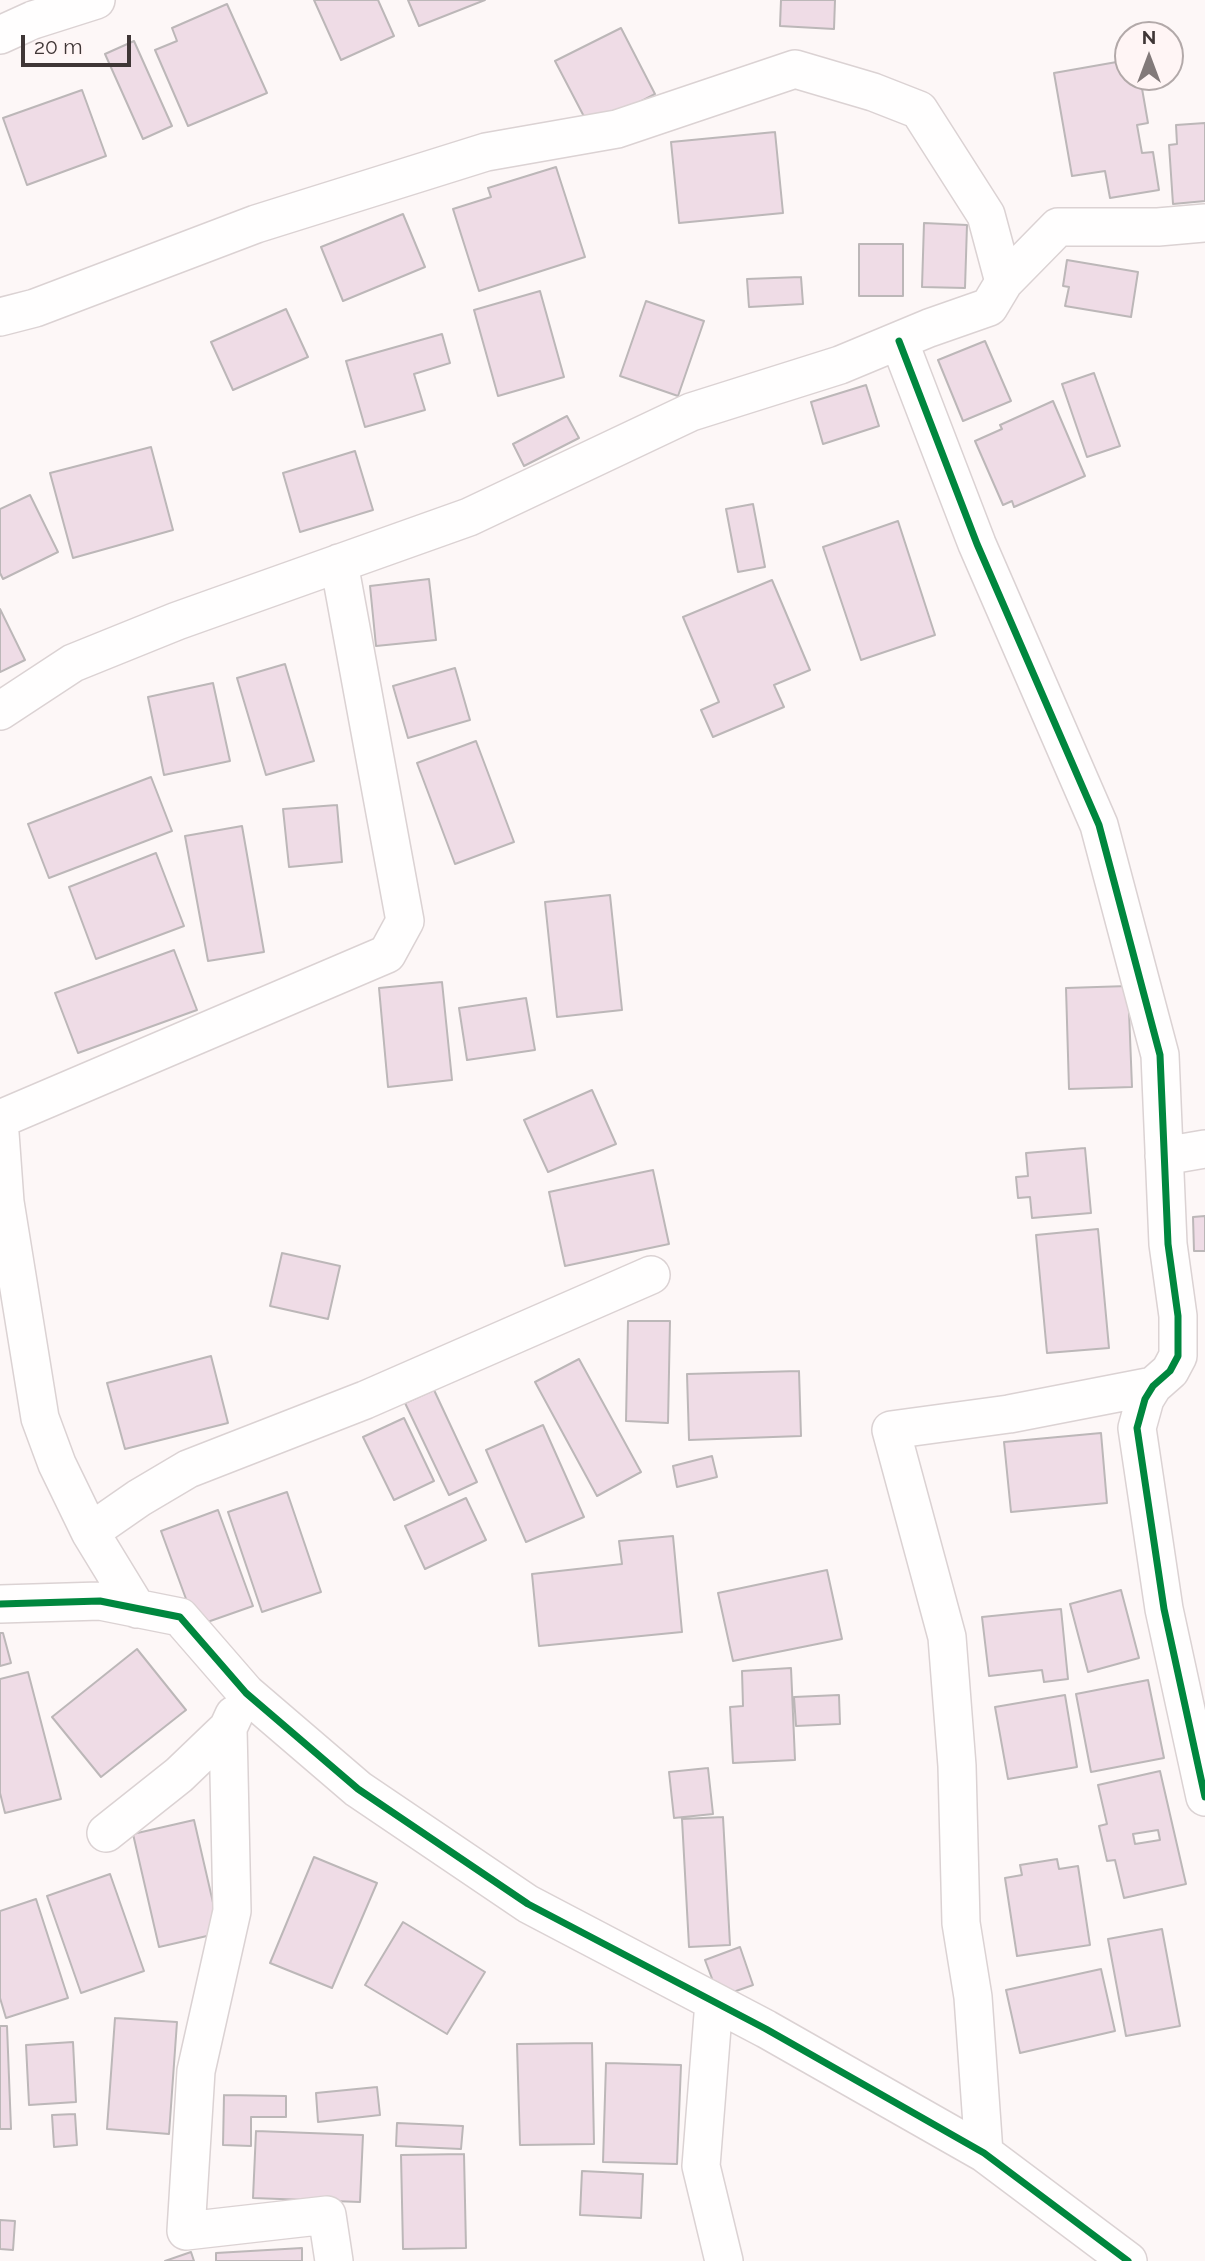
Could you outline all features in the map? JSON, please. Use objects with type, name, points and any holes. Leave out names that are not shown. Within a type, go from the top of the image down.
[{"type":"street","points":[[0,35],[33,20],[96,0]]},
{"type":"street","points":[[0,317],[35,308],[256,224],[486,152],[617,129],[795,69],[873,92],[919,110],[986,215],[1004,282]]},
{"type":"street","points":[[0,711],[72,663],[177,621],[469,517],[691,412],[840,365],[989,307],[1004,282],[1058,227],[1158,227],[1205,223]]},
{"type":"street","points":[[898,341],[977,544],[1099,825],[1160,1055],[1168,1244],[1178,1316],[1178,1356],[1170,1371],[1153,1386],[1145,1399],[1137,1428],[1164,1609],[1205,1797]]},
{"type":"street","points":[[0,1119],[387,954],[405,921],[340,563]]},
{"type":"street","points":[[0,1133],[5,1202],[40,1418],[57,1464],[95,1540],[137,1609]]},
{"type":"street","points":[[1164,1156],[1205,1149]]},
{"type":"street","points":[[95,1540],[139,1498],[188,1469],[365,1400],[651,1275]]},
{"type":"street","points":[[984,2153],[973,1997],[961,1923],[957,1766],[947,1637],[891,1430],[1009,1413],[1153,1386]]},
{"type":"street","points":[[95,1540],[100,1601]]},
{"type":"street","points":[[0,1604],[100,1601],[180,1617],[246,1693],[358,1789],[528,1904],[766,2029],[984,2153],[1128,2261]]},
{"type":"street","points":[[106,1833],[179,1776],[228,1728],[246,1693]]},
{"type":"street","points":[[228,1728],[232,1911],[196,2071],[186,2231],[327,2215],[334,2261]]},
{"type":"street","points":[[714,2003],[701,2166],[723,2261]]},
{"type":"building","points":[[314,0],[378,0],[394,36],[341,60]]},
{"type":"building","points":[[408,0],[485,0],[419,26]]},
{"type":"building","points":[[781,0],[835,0],[834,29],[780,26]]},
{"type":"building","points":[[227,4],[267,93],[188,126],[155,50],[177,41],[172,28]]},
{"type":"building","points":[[621,28],[655,94],[590,128],[555,61]]},
{"type":"building","points":[[134,41],[172,126],[143,139],[105,54]]},
{"type":"building","points":[[1114,62],[1114,91],[1142,91],[1148,123],[1137,125],[1142,153],[1153,152],[1159,190],[1110,198],[1105,171],[1072,176],[1054,73]]},
{"type":"building","points":[[82,90],[106,156],[27,185],[3,118]]},
{"type":"building","points":[[1205,123],[1205,201],[1173,204],[1169,145],[1177,144],[1176,125]]},
{"type":"building","points":[[775,132],[783,213],[679,223],[671,142]]},
{"type":"building","points":[[556,167],[585,257],[479,291],[453,209],[491,197],[488,188]]},
{"type":"building","points":[[403,214],[425,267],[343,301],[321,247]]},
{"type":"building","points":[[924,223],[967,225],[965,288],[922,287]]},
{"type":"building","points":[[859,244],[903,244],[903,296],[859,296]]},
{"type":"building","points":[[1067,260],[1138,272],[1131,317],[1065,306],[1069,287],[1063,286]]},
{"type":"building","points":[[801,277],[803,304],[749,307],[747,279]]},
{"type":"building","points":[[540,291],[564,377],[498,396],[474,310]]},
{"type":"building","points":[[646,301],[704,321],[678,396],[620,376]]},
{"type":"building","points":[[286,309],[308,357],[233,390],[211,342]]},
{"type":"building","points":[[442,334],[450,363],[414,374],[425,410],[365,427],[346,361]]},
{"type":"building","points":[[985,341],[1011,401],[963,421],[938,360]]},
{"type":"building","points":[[1094,373],[1120,446],[1087,457],[1062,384]]},
{"type":"building","points":[[866,385],[879,426],[823,444],[811,402]]},
{"type":"building","points":[[1053,401],[1085,476],[1014,507],[1012,501],[1003,505],[975,441],[1002,429],[1000,425]]},
{"type":"building","points":[[567,416],[579,438],[524,466],[513,444]]},
{"type":"building","points":[[151,447],[173,530],[73,558],[50,473]]},
{"type":"building","points":[[355,451],[373,510],[300,532],[283,473]]},
{"type":"building","points":[[30,495],[58,552],[3,579],[0,573],[0,509]]},
{"type":"building","points":[[753,504],[765,567],[738,572],[726,509]]},
{"type":"building","points":[[898,521],[935,635],[861,660],[823,547]]},
{"type":"building","points":[[429,579],[436,640],[376,646],[370,586]]},
{"type":"building","points":[[772,580],[810,670],[774,685],[784,707],[713,737],[701,710],[719,702],[683,617]]},
{"type":"building","points":[[0,609],[25,660],[0,672]]},
{"type":"building","points":[[285,664],[314,761],[266,775],[237,678]]},
{"type":"building","points":[[455,668],[470,720],[408,738],[393,686]]},
{"type":"building","points":[[213,683],[230,761],[164,775],[148,697]]},
{"type":"building","points":[[476,741],[514,842],[455,864],[417,763]]},
{"type":"building","points":[[151,777],[172,831],[49,878],[28,824]]},
{"type":"building","points":[[337,805],[342,862],[289,867],[283,809]]},
{"type":"building","points":[[242,826],[264,952],[208,961],[185,836]]},
{"type":"building","points":[[156,853],[184,926],[96,959],[69,887]]},
{"type":"building","points":[[610,895],[622,1010],[557,1017],[545,902]]},
{"type":"building","points":[[174,950],[197,1010],[78,1053],[55,993]]},
{"type":"building","points":[[442,982],[452,1080],[388,1087],[379,988]]},
{"type":"building","points":[[1128,986],[1132,1087],[1069,1089],[1066,988]]},
{"type":"building","points":[[526,998],[535,1050],[467,1060],[459,1008]]},
{"type":"building","points":[[592,1090],[616,1144],[548,1172],[524,1120]]},
{"type":"building","points":[[1085,1148],[1091,1213],[1032,1218],[1030,1197],[1018,1198],[1016,1177],[1028,1176],[1026,1153]]},
{"type":"building","points":[[653,1170],[669,1244],[565,1266],[549,1192]]},
{"type":"building","points":[[1205,1216],[1205,1251],[1194,1251],[1193,1217]]},
{"type":"building","points":[[1098,1229],[1109,1348],[1047,1353],[1036,1235]]},
{"type":"building","points":[[282,1253],[340,1266],[328,1319],[270,1306]]},
{"type":"building","points":[[628,1321],[670,1321],[668,1423],[626,1421]]},
{"type":"building","points":[[211,1356],[228,1423],[125,1449],[107,1383]]},
{"type":"building","points":[[579,1359],[641,1472],[597,1496],[535,1382]]},
{"type":"building","points":[[799,1371],[801,1436],[689,1440],[687,1374]]},
{"type":"building","points":[[434,1390],[477,1482],[449,1495],[405,1403]]},
{"type":"building","points":[[404,1418],[434,1481],[394,1500],[363,1437]]},
{"type":"building","points":[[543,1425],[584,1517],[526,1542],[486,1450]]},
{"type":"building","points":[[1101,1433],[1107,1503],[1011,1512],[1004,1442]]},
{"type":"building","points":[[712,1456],[717,1477],[677,1487],[673,1466]]},
{"type":"building","points":[[287,1492],[321,1592],[262,1612],[228,1512]]},
{"type":"building","points":[[466,1498],[486,1540],[425,1569],[405,1526]]},
{"type":"building","points":[[218,1510],[253,1606],[196,1626],[161,1531]]},
{"type":"building","points":[[673,1536],[682,1632],[539,1646],[532,1574],[622,1564],[619,1541]]},
{"type":"building","points":[[827,1570],[842,1639],[733,1661],[718,1593]]},
{"type":"building","points":[[1121,1590],[1139,1658],[1088,1672],[1070,1604]]},
{"type":"building","points":[[1061,1609],[1068,1679],[1044,1682],[1042,1670],[989,1676],[982,1617]]},
{"type":"building","points":[[0,1633],[3,1633],[11,1663],[0,1666]]},
{"type":"building","points":[[137,1649],[186,1710],[101,1777],[52,1717]]},
{"type":"building","points":[[791,1668],[795,1760],[733,1763],[730,1707],[743,1706],[742,1671]]},
{"type":"building","points":[[28,1672],[61,1799],[5,1813],[0,1793],[0,1679]]},
{"type":"building","points":[[1148,1680],[1164,1758],[1091,1772],[1076,1694]]},
{"type":"building","points":[[839,1695],[840,1724],[796,1726],[794,1697]]},
{"type":"building","points":[[1065,1695],[1077,1767],[1008,1779],[995,1707]]},
{"type":"building","points":[[708,1768],[713,1814],[674,1818],[669,1772]]},
{"type":"building","points":[[1160,1771],[1186,1884],[1124,1898],[1115,1860],[1107,1861],[1099,1826],[1107,1824],[1098,1785]],"holes":[[[1158,1830],[1160,1840],[1135,1844],[1133,1834]]]},
{"type":"building","points":[[723,1817],[730,1945],[689,1947],[682,1819]]},
{"type":"building","points":[[194,1820],[220,1933],[159,1947],[133,1834]]},
{"type":"building","points":[[314,1857],[377,1883],[332,1988],[270,1963]]},
{"type":"building","points":[[1057,1859],[1059,1869],[1078,1866],[1090,1945],[1017,1956],[1005,1878],[1022,1875],[1020,1865]]},
{"type":"building","points":[[110,1874],[144,1971],[81,1993],[47,1896]]},
{"type":"building","points":[[36,1899],[68,1998],[6,2018],[0,1998],[0,1911]]},
{"type":"building","points":[[403,1922],[485,1972],[447,2034],[365,1985]]},
{"type":"building","points":[[1162,1929],[1180,2026],[1126,2036],[1108,1939]]},
{"type":"building","points":[[740,1947],[753,1985],[719,1997],[705,1960]]},
{"type":"building","points":[[1101,1969],[1115,2031],[1020,2053],[1006,1990]]},
{"type":"building","points":[[115,2018],[177,2022],[169,2134],[107,2129]]},
{"type":"building","points":[[0,2026],[7,2026],[11,2129],[0,2129]]},
{"type":"building","points":[[73,2042],[76,2102],[29,2105],[26,2045]]},
{"type":"building","points":[[592,2043],[594,2144],[520,2145],[517,2044]]},
{"type":"building","points":[[606,2063],[681,2065],[677,2164],[603,2162]]},
{"type":"building","points":[[377,2087],[380,2115],[318,2122],[316,2093]]},
{"type":"building","points":[[224,2095],[286,2096],[286,2117],[251,2117],[251,2146],[223,2145]]},
{"type":"building","points":[[75,2114],[77,2145],[54,2147],[52,2115]]},
{"type":"building","points":[[397,2123],[463,2126],[461,2149],[396,2146]]},
{"type":"building","points":[[256,2131],[363,2135],[360,2202],[253,2198]]},
{"type":"building","points":[[464,2154],[466,2248],[403,2249],[401,2155]]},
{"type":"building","points":[[582,2171],[643,2174],[641,2218],[580,2215]]},
{"type":"building","points":[[0,2220],[15,2221],[13,2250],[0,2249]]},
{"type":"building","points":[[302,2248],[302,2261],[216,2261],[216,2253]]},
{"type":"building","points":[[191,2252],[194,2261],[165,2261]]},
{"type":"cycle path","points":[[899,341],[977,544],[1099,825],[1160,1055],[1168,1244],[1178,1316],[1178,1356],[1170,1371],[1153,1386],[1145,1399],[1137,1428],[1164,1609],[1205,1797]]},
{"type":"cycle path","points":[[0,1604],[100,1601],[180,1617],[246,1693],[358,1789],[528,1904],[766,2029],[984,2153],[1128,2261]]}]
